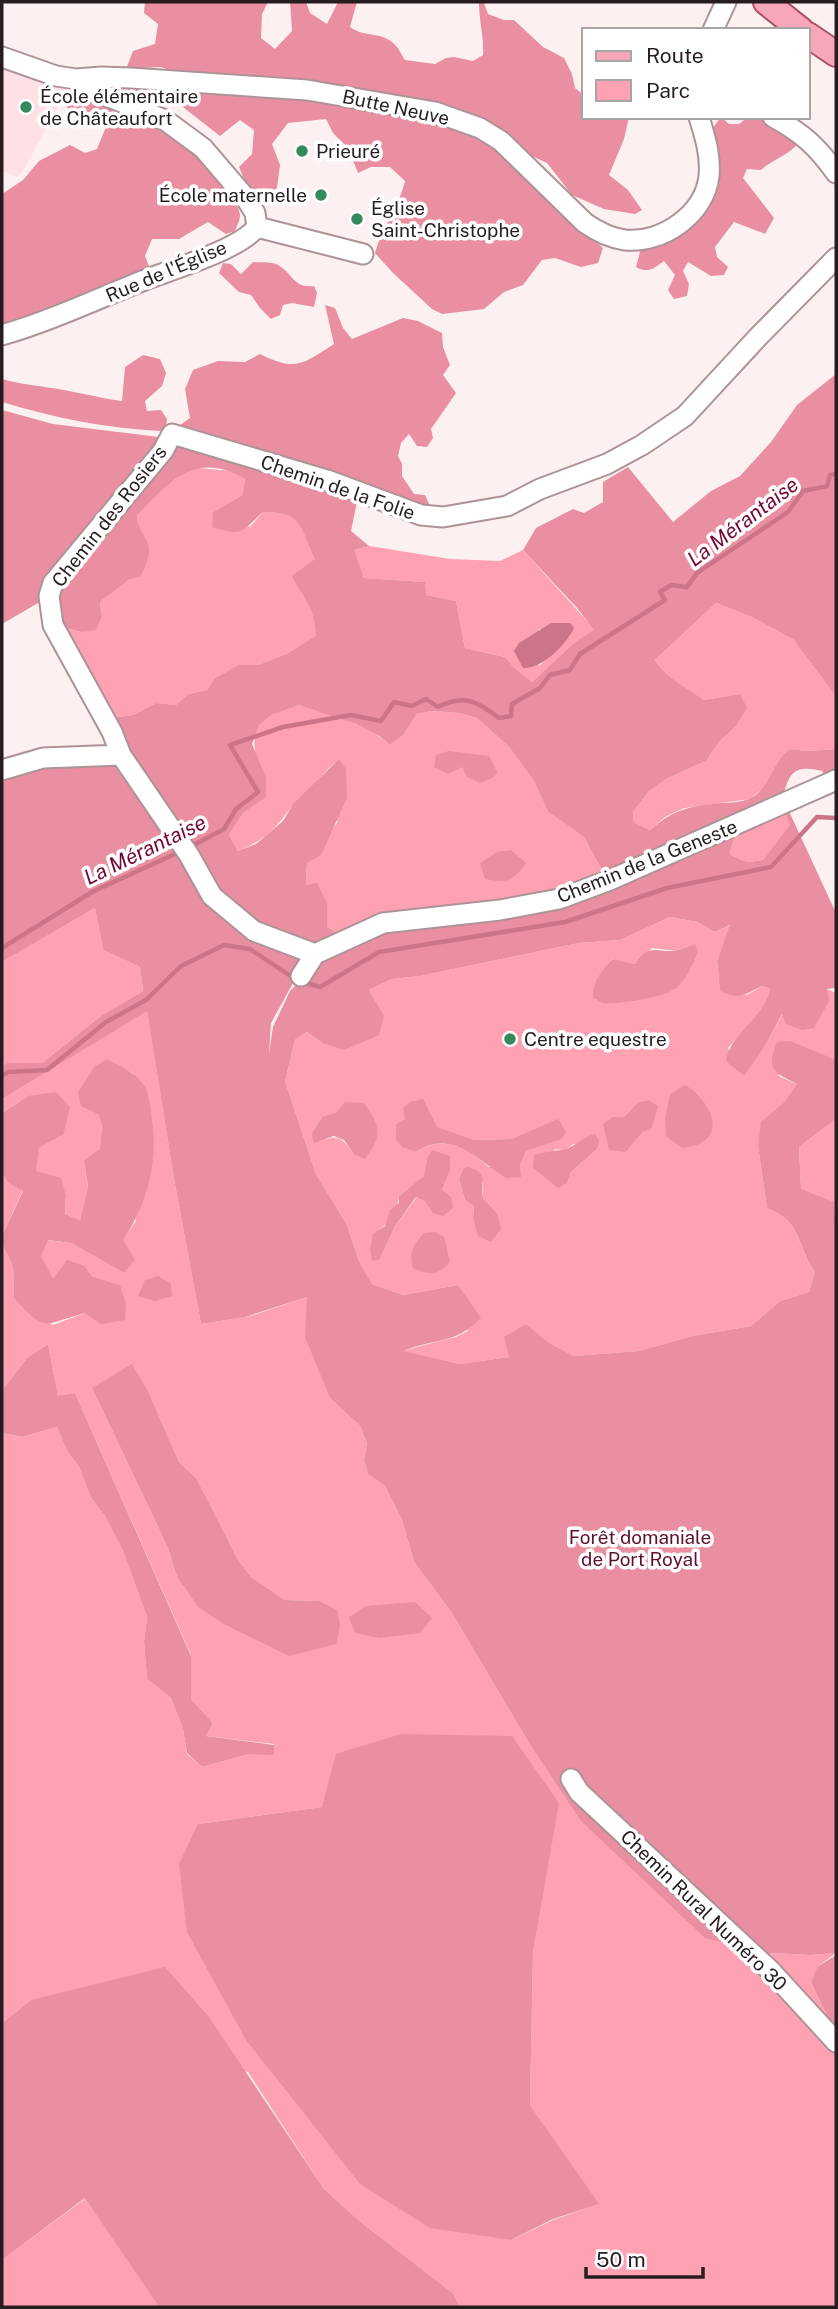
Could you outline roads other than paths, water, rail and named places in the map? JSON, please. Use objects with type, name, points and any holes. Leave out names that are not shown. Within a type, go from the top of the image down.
[{"type":"main road","points":[[771,4],[799,28]]},
{"type":"main road","points":[[810,36],[836,54]]},
{"type":"street","points":[[714,28],[726,2]]},
{"type":"street","points":[[2,57],[56,76],[76,79],[85,87],[165,120],[203,148],[252,207],[257,226],[363,254]]},
{"type":"street","name":"Butte Neuve","points":[[76,79],[131,78],[307,90],[446,116],[480,128],[501,141],[585,223],[613,238],[628,241],[660,235],[674,227],[687,218],[704,193],[709,177],[708,147],[700,119]]},
{"type":"street","points":[[777,119],[813,143],[836,171]]},
{"type":"street","name":"Rue de l'Église","points":[[2,335],[50,319],[212,254],[250,234],[257,226]]},
{"type":"street","name":"Chemin de la Folie","points":[[172,435],[327,480],[421,516],[443,517],[507,506],[540,489],[607,464],[642,445],[685,416],[836,258]]},
{"type":"street","name":"Chemin des Rosiers","points":[[172,435],[163,451],[52,583],[49,596],[53,625],[121,755],[186,849],[212,896],[254,931],[315,954]]},
{"type":"street","points":[[2,770],[43,758],[121,755]]},
{"type":"street","name":"Chemin de la Geneste","points":[[315,954],[383,923],[500,910],[559,899],[610,880],[836,780]]},
{"type":"street","points":[[301,976],[315,954]]},
{"type":"street","name":"Chemin Rural Numéro 30","points":[[571,1779],[579,1792],[770,1970],[836,2042]]},
{"type":"waterway","name":"La Mérantaise","points":[[190,847],[224,829],[236,809],[258,792],[230,745],[283,727],[351,715],[381,721],[394,702],[412,706],[426,699],[438,707],[463,700],[484,707],[499,718],[511,716],[512,704],[540,688],[550,675],[570,670],[580,654],[665,600],[660,592],[671,585],[687,587],[697,573],[788,512],[803,491],[827,486],[830,475],[836,474]]},
{"type":"waterway","name":"La Mérantaise","points":[[303,982],[320,987],[379,952],[565,922],[667,888],[771,867],[817,817],[836,818]]},
{"type":"waterway","name":"La Mérantaise","points":[[2,948],[92,892],[179,852]]},
{"type":"waterway","name":"La Mérantaise","points":[[2,1076],[8,1072],[47,1070],[106,1022],[146,1000],[181,966],[224,945],[250,949],[295,979]]},
{"type":"place","name":"École élémentaire de Châteaufort","points":[[26,107]]},
{"type":"place","name":"Prieuré","points":[[302,151]]},
{"type":"place","name":"École maternelle","points":[[321,195]]},
{"type":"place","name":"Église Saint-Christophe","points":[[357,219]]},
{"type":"place","name":"Centre equestre","points":[[510,1039]]},
{"type":"park label","name":"Forêt domaniale de Port Royal","points":[[640,1548]]}]
